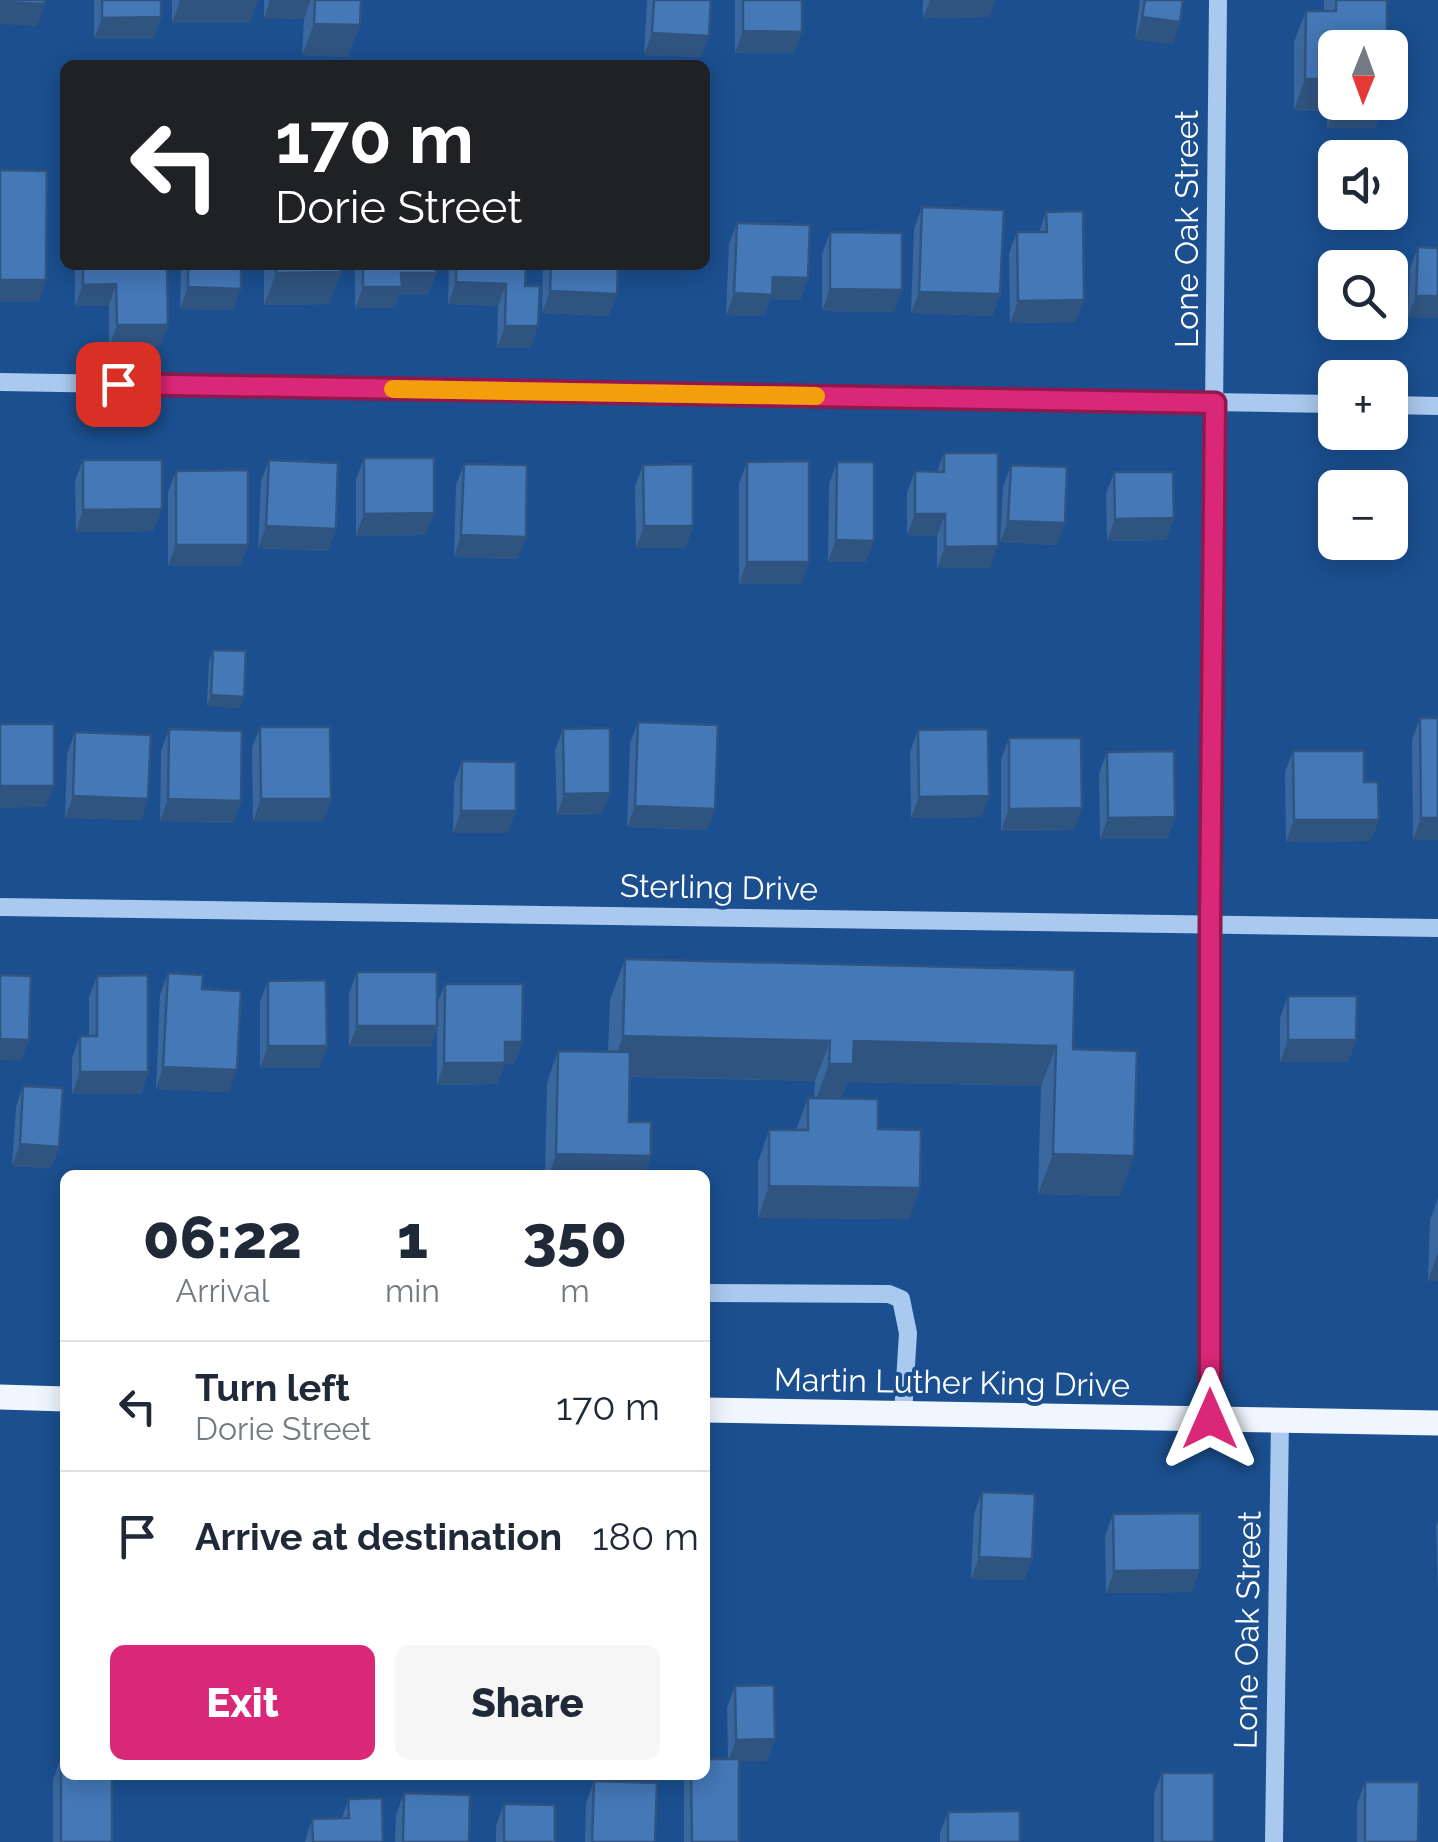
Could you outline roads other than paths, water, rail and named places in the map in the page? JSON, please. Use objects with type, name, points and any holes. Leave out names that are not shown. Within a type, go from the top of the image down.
[{"type":"main road","points":[[0,1398],[60,1398]]},
{"type":"main road","name":"Martin Luther King Drive","points":[[710,1410],[1438,1423]]},
{"type":"street","name":"Lone Oak Street","points":[[1210,1419],[1218,0]]},
{"type":"street","points":[[0,382],[1318,404]]},
{"type":"street","points":[[1408,405],[1438,406]]},
{"type":"street","name":"Sterling Drive","points":[[0,907],[1438,928]]},
{"type":"street","points":[[710,1293],[889,1294],[901,1299],[908,1332],[903,1414]]},
{"type":"street","name":"Lone Oak Street","points":[[1274,1842],[1280,1420]]}]
